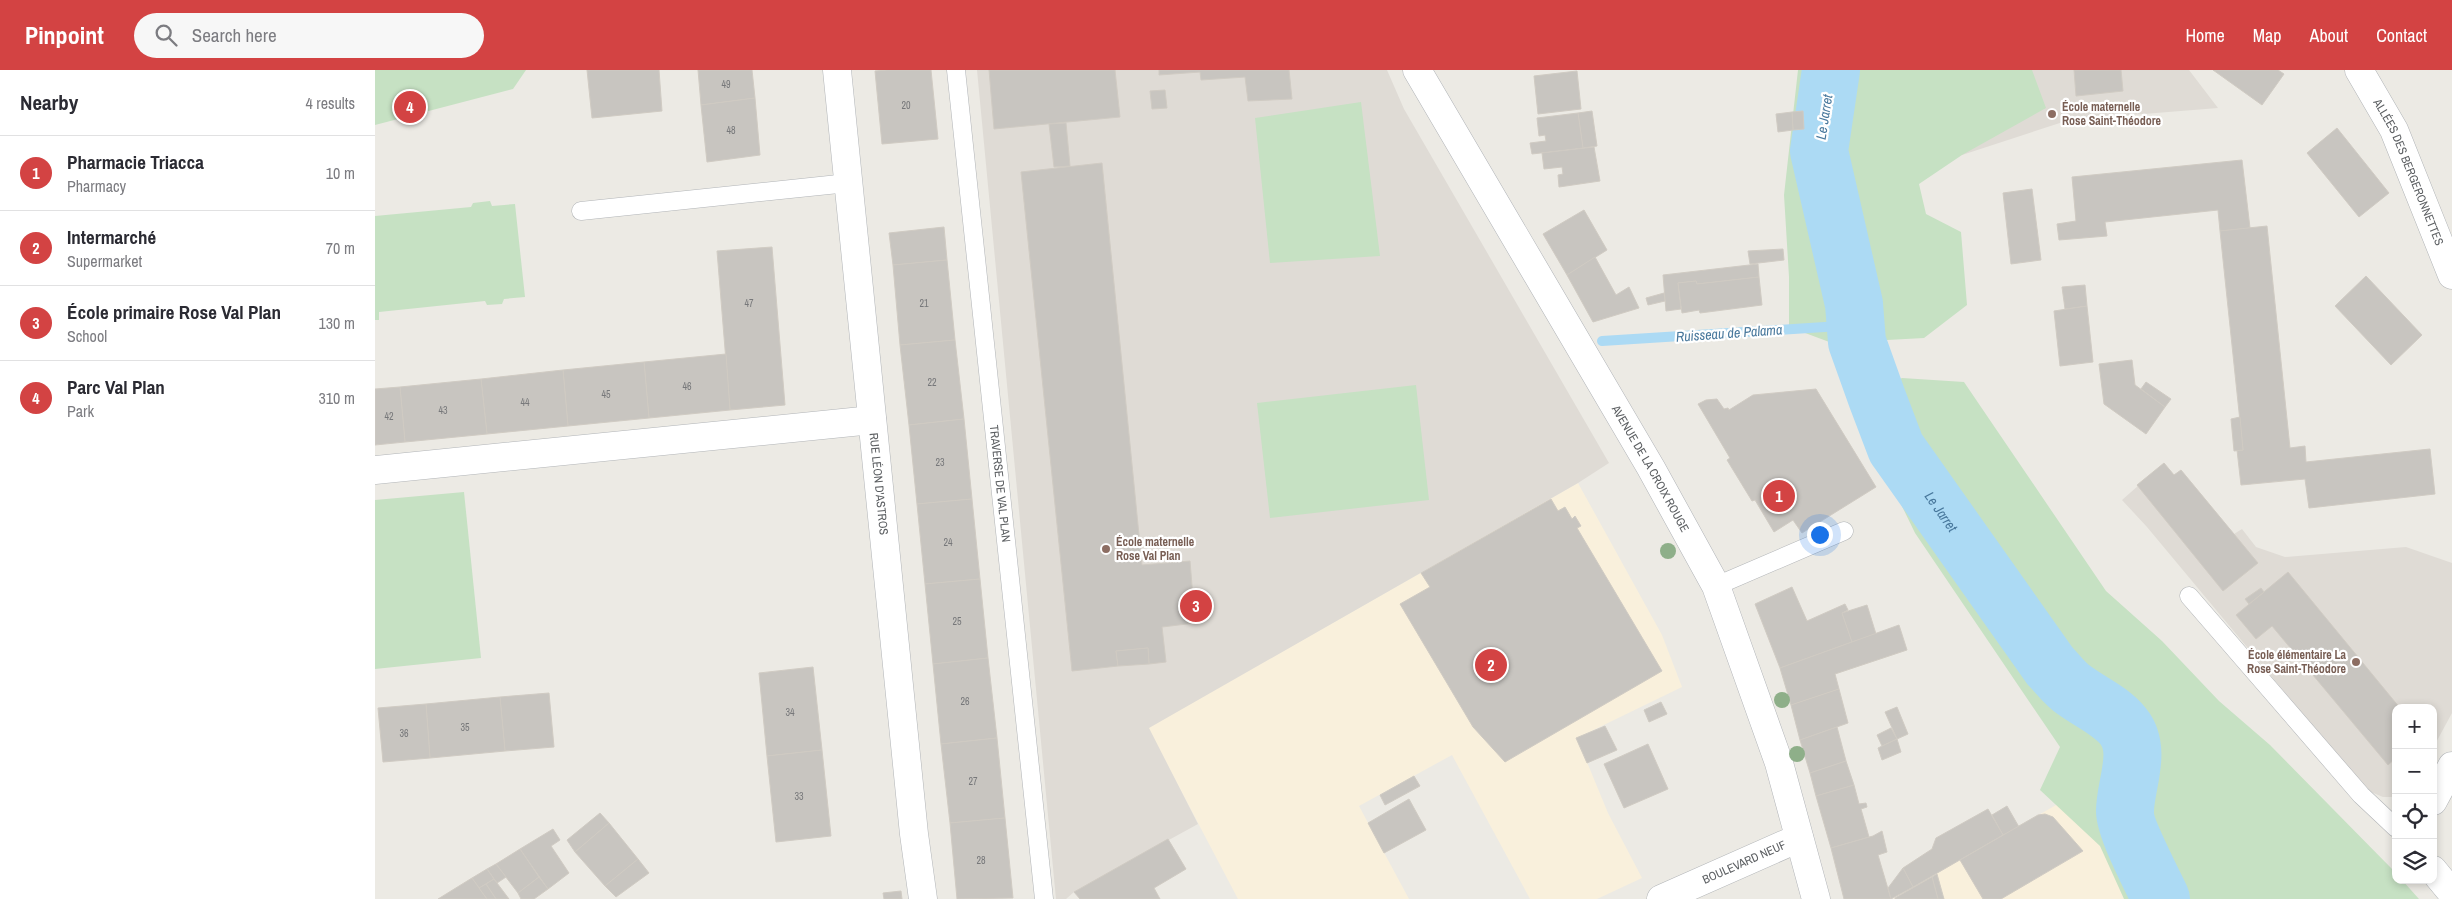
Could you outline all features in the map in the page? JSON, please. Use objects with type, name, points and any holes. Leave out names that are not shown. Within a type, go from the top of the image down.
[{"type":"street","name":"RUE LÉON D'ASTROS","points":[[837,70],[923,899]]},
{"type":"street","name":"AVENUE DE LA CROIX ROUGE","points":[[1417,70],[1651,468],[1716,586],[1779,763],[1816,899]]},
{"type":"street","name":"ALLÉES DES BERGERONNETTES","points":[[2359,70],[2393,130],[2452,275]]},
{"type":"street","points":[[375,470],[872,420]]},
{"type":"street","points":[[2437,794],[2452,766]]},
{"type":"street","name":"BOULEVARD NEUF","points":[[1661,899],[1799,838]]},
{"type":"street","points":[[2437,875],[2452,893]]},
{"type":"lane","name":"TRAVERSE DE VAL PLAN","points":[[957,70],[1044,899]]},
{"type":"lane","points":[[581,211],[848,183]]},
{"type":"lane","points":[[1716,586],[1844,530]]},
{"type":"lane","points":[[2189,596],[2361,795],[2392,824]]},
{"type":"shaded area","points":[[977,70],[1387,70],[1404,109],[1609,463],[1578,483],[1149,728],[1198,824],[1074,892],[1066,899],[1056,899]]},
{"type":"shaded area","name":"École maternelle Rose Saint-Théodore","points":[[1960,70],[2189,70],[2218,108],[2069,120],[1962,155]]},
{"type":"shaded area","name":"École élémentaire La Rose Saint-Théodore","points":[[2164,463],[2174,475],[2181,470],[2234,534],[2242,529],[2256,547],[2285,557],[2406,547],[2452,563],[2452,713],[2437,741],[2437,704],[2392,704],[2392,797],[2383,797],[2366,790],[2147,527],[2122,500]]},
{"type":"shaded area","points":[[1578,483],[1662,635],[1682,687],[1577,738],[1608,813],[1642,878],[1597,899],[1530,899],[1452,755],[1359,806],[1409,899],[1238,899],[1148,728]]},
{"type":"shaded area","points":[[2091,785],[2148,899],[1893,899],[1960,860]]},
{"type":"green space","points":[[375,70],[526,70],[513,89],[375,125]]},
{"type":"green space","points":[[1798,70],[2032,70],[2046,108],[1962,155],[1919,184],[1926,214],[1961,232],[1967,305],[1924,338],[1832,343],[1789,327],[1789,277],[1784,195]]},
{"type":"green space","points":[[1361,102],[1380,256],[1270,263],[1255,118]]},
{"type":"green space","points":[[490,201],[492,206],[515,204],[525,297],[504,299],[502,304],[487,305],[485,301],[379,312],[379,320],[375,320],[375,216],[471,207],[473,203]]},
{"type":"green space","points":[[1902,378],[1964,382],[2106,591],[2162,641],[2219,701],[2270,745],[2392,869],[2392,884],[2406,884],[2419,899],[2124,899],[2100,846],[2040,790],[2060,747],[1915,533],[1852,403]]},
{"type":"green space","points":[[1416,385],[1429,500],[1270,518],[1257,403]]},
{"type":"green space","points":[[464,492],[481,658],[375,669],[375,500]]},
{"type":"building","points":[[587,70],[659,70],[662,111],[592,118]]},
{"type":"building","points":[[698,70],[752,70],[755,98],[701,105]]},
{"type":"building","points":[[931,70],[938,139],[882,144],[875,71]]},
{"type":"building","points":[[989,70],[1115,70],[1120,117],[994,129]]},
{"type":"building","points":[[1159,70],[1289,70],[1292,99],[1248,101],[1245,77],[1201,80],[1200,72],[1159,75]]},
{"type":"building","points":[[2074,70],[2121,70],[2123,91],[2076,96]]},
{"type":"building","points":[[2213,70],[2278,70],[2284,74],[2262,105]]},
{"type":"building","points":[[1577,71],[1581,109],[1538,114],[1534,76]]},
{"type":"building","points":[[1165,90],[1167,108],[1152,109],[1150,91]]},
{"type":"building","points":[[755,98],[760,155],[707,162],[701,105]]},
{"type":"building","points":[[1592,111],[1597,146],[1583,148],[1578,113]]},
{"type":"building","points":[[1803,111],[1804,129],[1793,130],[1792,112]]},
{"type":"building","points":[[1792,112],[1793,130],[1778,132],[1776,114]]},
{"type":"building","points":[[1578,113],[1583,148],[1532,154],[1530,143],[1546,141],[1545,135],[1539,136],[1537,118]]},
{"type":"building","points":[[1066,123],[1070,166],[1054,167],[1049,124]]},
{"type":"building","points":[[2337,128],[2389,193],[2359,217],[2307,153]]},
{"type":"building","points":[[1594,147],[1600,181],[1559,187],[1558,175],[1563,174],[1562,167],[1544,169],[1542,153]]},
{"type":"building","points":[[2242,160],[2250,228],[2220,231],[2218,210],[2105,222],[2107,236],[2059,240],[2057,224],[2076,221],[2072,177]]},
{"type":"building","points":[[1102,163],[1142,565],[1190,561],[1195,623],[1162,627],[1166,662],[1149,664],[1148,648],[1116,651],[1118,666],[1072,671],[1021,172]]},
{"type":"building","points":[[2032,189],[2041,260],[2011,264],[2003,193]]},
{"type":"building","points":[[1584,210],[1607,250],[1567,275],[1543,234]]},
{"type":"building","points":[[2267,226],[2290,448],[2305,446],[2306,462],[2430,449],[2435,494],[2309,508],[2305,479],[2241,485],[2237,450],[2243,450],[2220,231]]},
{"type":"building","points":[[944,227],[947,260],[893,265],[889,233]]},
{"type":"building","points":[[772,247],[785,405],[730,410],[717,251]]},
{"type":"building","points":[[1783,249],[1784,260],[1750,264],[1748,251]]},
{"type":"building","points":[[1595,257],[1616,295],[1629,287],[1639,308],[1593,322],[1567,275]]},
{"type":"building","points":[[947,260],[955,340],[900,345],[893,265]]},
{"type":"building","points":[[1758,264],[1759,277],[1697,284],[1696,281],[1678,283],[1681,309],[1666,311],[1663,275]]},
{"type":"building","points":[[2366,276],[2422,335],[2391,365],[2335,306]]},
{"type":"building","points":[[1759,277],[1762,305],[1700,313],[1699,310],[1682,313],[1678,283],[1696,281],[1697,284]]},
{"type":"building","points":[[2085,285],[2087,306],[2065,309],[2062,287]]},
{"type":"building","points":[[1664,293],[1665,301],[1648,305],[1646,298]]},
{"type":"building","points":[[2087,306],[2093,362],[2060,366],[2054,311]]},
{"type":"building","points":[[955,340],[964,419],[909,425],[900,345]]},
{"type":"building","points":[[726,354],[730,410],[649,418],[644,362]]},
{"type":"building","points":[[2132,360],[2135,385],[2165,407],[2146,434],[2104,404],[2099,364]]},
{"type":"building","points":[[644,362],[649,418],[568,426],[563,370]]},
{"type":"building","points":[[563,370],[568,426],[487,434],[481,379]]},
{"type":"building","points":[[481,379],[487,434],[405,442],[400,387]]},
{"type":"building","points":[[2146,382],[2171,399],[2165,407],[2141,389]]},
{"type":"building","points":[[400,387],[405,442],[375,445],[375,389]]},
{"type":"building","points":[[1816,389],[1876,487],[1802,533],[1793,520],[1774,532],[1755,500],[1752,501],[1727,460],[1730,458],[1698,404],[1706,400],[1717,399],[1724,409],[1728,408],[1729,410],[1753,395]]},
{"type":"building","points":[[2240,417],[2243,450],[2234,451],[2231,419]]},
{"type":"building","points":[[964,419],[972,499],[917,504],[909,425]]},
{"type":"building","points":[[2164,463],[2174,475],[2181,470],[2258,563],[2223,591],[2137,485]]},
{"type":"building","points":[[972,499],[980,579],[925,584],[917,504]]},
{"type":"building","points":[[1551,499],[1558,511],[1565,507],[1572,519],[1575,516],[1581,526],[1577,528],[1662,671],[1505,762],[1473,727],[1400,604],[1430,587],[1421,573]]},
{"type":"building","points":[[2288,572],[2397,704],[2392,704],[2392,762],[2388,765],[2272,626],[2256,639],[2236,615]]},
{"type":"building","points":[[980,579],[988,658],[933,664],[925,584]]},
{"type":"building","points":[[1792,587],[1807,621],[1845,604],[1848,610],[1842,613],[1852,642],[1780,668],[1755,604]]},
{"type":"building","points":[[2261,588],[2264,592],[2249,604],[2245,599]]},
{"type":"building","points":[[1867,605],[1876,634],[1852,642],[1842,613]]},
{"type":"building","points":[[1899,625],[1907,650],[1835,674],[1839,689],[1791,705],[1780,668]]},
{"type":"building","points":[[1148,648],[1149,664],[1118,666],[1116,651]]},
{"type":"building","points":[[988,658],[997,738],[941,744],[933,664]]},
{"type":"building","points":[[813,667],[822,750],[767,756],[759,673]]},
{"type":"building","points":[[1839,689],[1848,723],[1800,740],[1791,705]]},
{"type":"building","points":[[549,693],[554,747],[505,751],[500,697]]},
{"type":"building","points":[[500,697],[505,751],[430,758],[426,704]]},
{"type":"building","points":[[1661,702],[1667,714],[1649,722],[1644,710]]},
{"type":"building","points":[[426,704],[430,758],[383,762],[378,708]]},
{"type":"building","points":[[1897,707],[1908,734],[1897,739],[1885,712]]},
{"type":"building","points":[[1605,726],[1617,750],[1587,763],[1576,738]]},
{"type":"building","points":[[1837,727],[1846,761],[1810,773],[1800,740]]},
{"type":"building","points":[[1891,728],[1897,739],[1882,746],[1877,735]]},
{"type":"building","points":[[997,738],[1005,818],[950,823],[941,744]]},
{"type":"building","points":[[1897,739],[1901,752],[1882,760],[1878,748]]},
{"type":"building","points":[[1648,744],[1668,789],[1624,808],[1604,764]]},
{"type":"building","points":[[822,750],[831,836],[776,842],[767,756]]},
{"type":"building","points":[[1846,761],[1854,785],[1816,796],[1810,773]]},
{"type":"building","points":[[1414,776],[1420,786],[1385,805],[1380,795]]},
{"type":"building","points":[[1854,785],[1859,804],[1866,803],[1867,807],[1861,809],[1869,837],[1831,848],[1816,796]]},
{"type":"building","points":[[1409,799],[1426,830],[1384,853],[1368,823]]},
{"type":"building","points":[[2007,806],[2019,827],[2003,835],[1992,815]]},
{"type":"building","points":[[1988,809],[2003,835],[1913,887],[1903,868],[1932,849],[1936,838]]},
{"type":"building","points":[[600,813],[609,823],[575,852],[567,840]]},
{"type":"building","points":[[2045,814],[2053,817],[2083,851],[2001,899],[1983,899],[1960,860],[2038,815]]},
{"type":"building","points":[[1005,818],[1013,898],[957,899],[950,823]]},
{"type":"building","points":[[609,823],[638,859],[605,886],[575,852]]},
{"type":"building","points":[[553,829],[560,840],[551,846],[569,873],[548,889],[520,849]]},
{"type":"building","points":[[1882,831],[1887,852],[1878,855],[1891,899],[1844,899],[1831,848],[1873,836]]},
{"type":"building","points":[[1168,839],[1186,869],[1154,888],[1160,899],[1080,899],[1074,892]]},
{"type":"building","points":[[520,849],[539,877],[518,893],[496,864]]},
{"type":"building","points":[[638,859],[649,873],[616,897],[605,886]]},
{"type":"building","points":[[496,864],[506,877],[497,883],[487,869]]},
{"type":"building","points":[[1903,868],[1913,887],[1891,899],[1888,888]]},
{"type":"building","points":[[487,869],[494,879],[479,888],[472,878]]},
{"type":"building","points":[[1937,874],[1944,899],[1938,899],[1932,877]]},
{"type":"building","points":[[539,877],[548,889],[534,899],[521,899],[518,893]]},
{"type":"building","points":[[1932,877],[1938,899],[1895,899],[1895,898]]},
{"type":"building","points":[[472,878],[487,899],[438,899]]},
{"type":"building","points":[[494,879],[509,899],[496,899],[486,884]]},
{"type":"building","points":[[486,884],[496,899],[487,899],[479,888]]},
{"type":"building","points":[[901,891],[902,899],[884,899],[883,893]]},
{"type":"waterway","name":"Le Jarret","points":[[1831,70],[1819,151],[1854,304],[1857,342],[1896,448],[2050,666],[2071,688],[2118,720],[2129,735],[2132,757],[2125,811],[2126,819],[2161,899]]},
{"type":"waterway","name":"Ruisseau de Palama","points":[[1602,341],[1856,325]]},
{"type":"place","name":"Parc Val Plan","points":[[410,107]]},
{"type":"place","name":"École maternelle Rose Saint-Théodore","points":[[2052,114]]},
{"type":"place","name":"Pharmacie Triacca","points":[[1779,496]]},
{"type":"place","name":"École maternelle Rose Val Plan","points":[[1106,549]]},
{"type":"place","name":"École primaire Rose Val Plan","points":[[1196,606]]},
{"type":"place","name":"École élémentaire La Rose Saint-Théodore","points":[[2356,662]]},
{"type":"place","name":"Intermarché","points":[[1491,665]]}]
